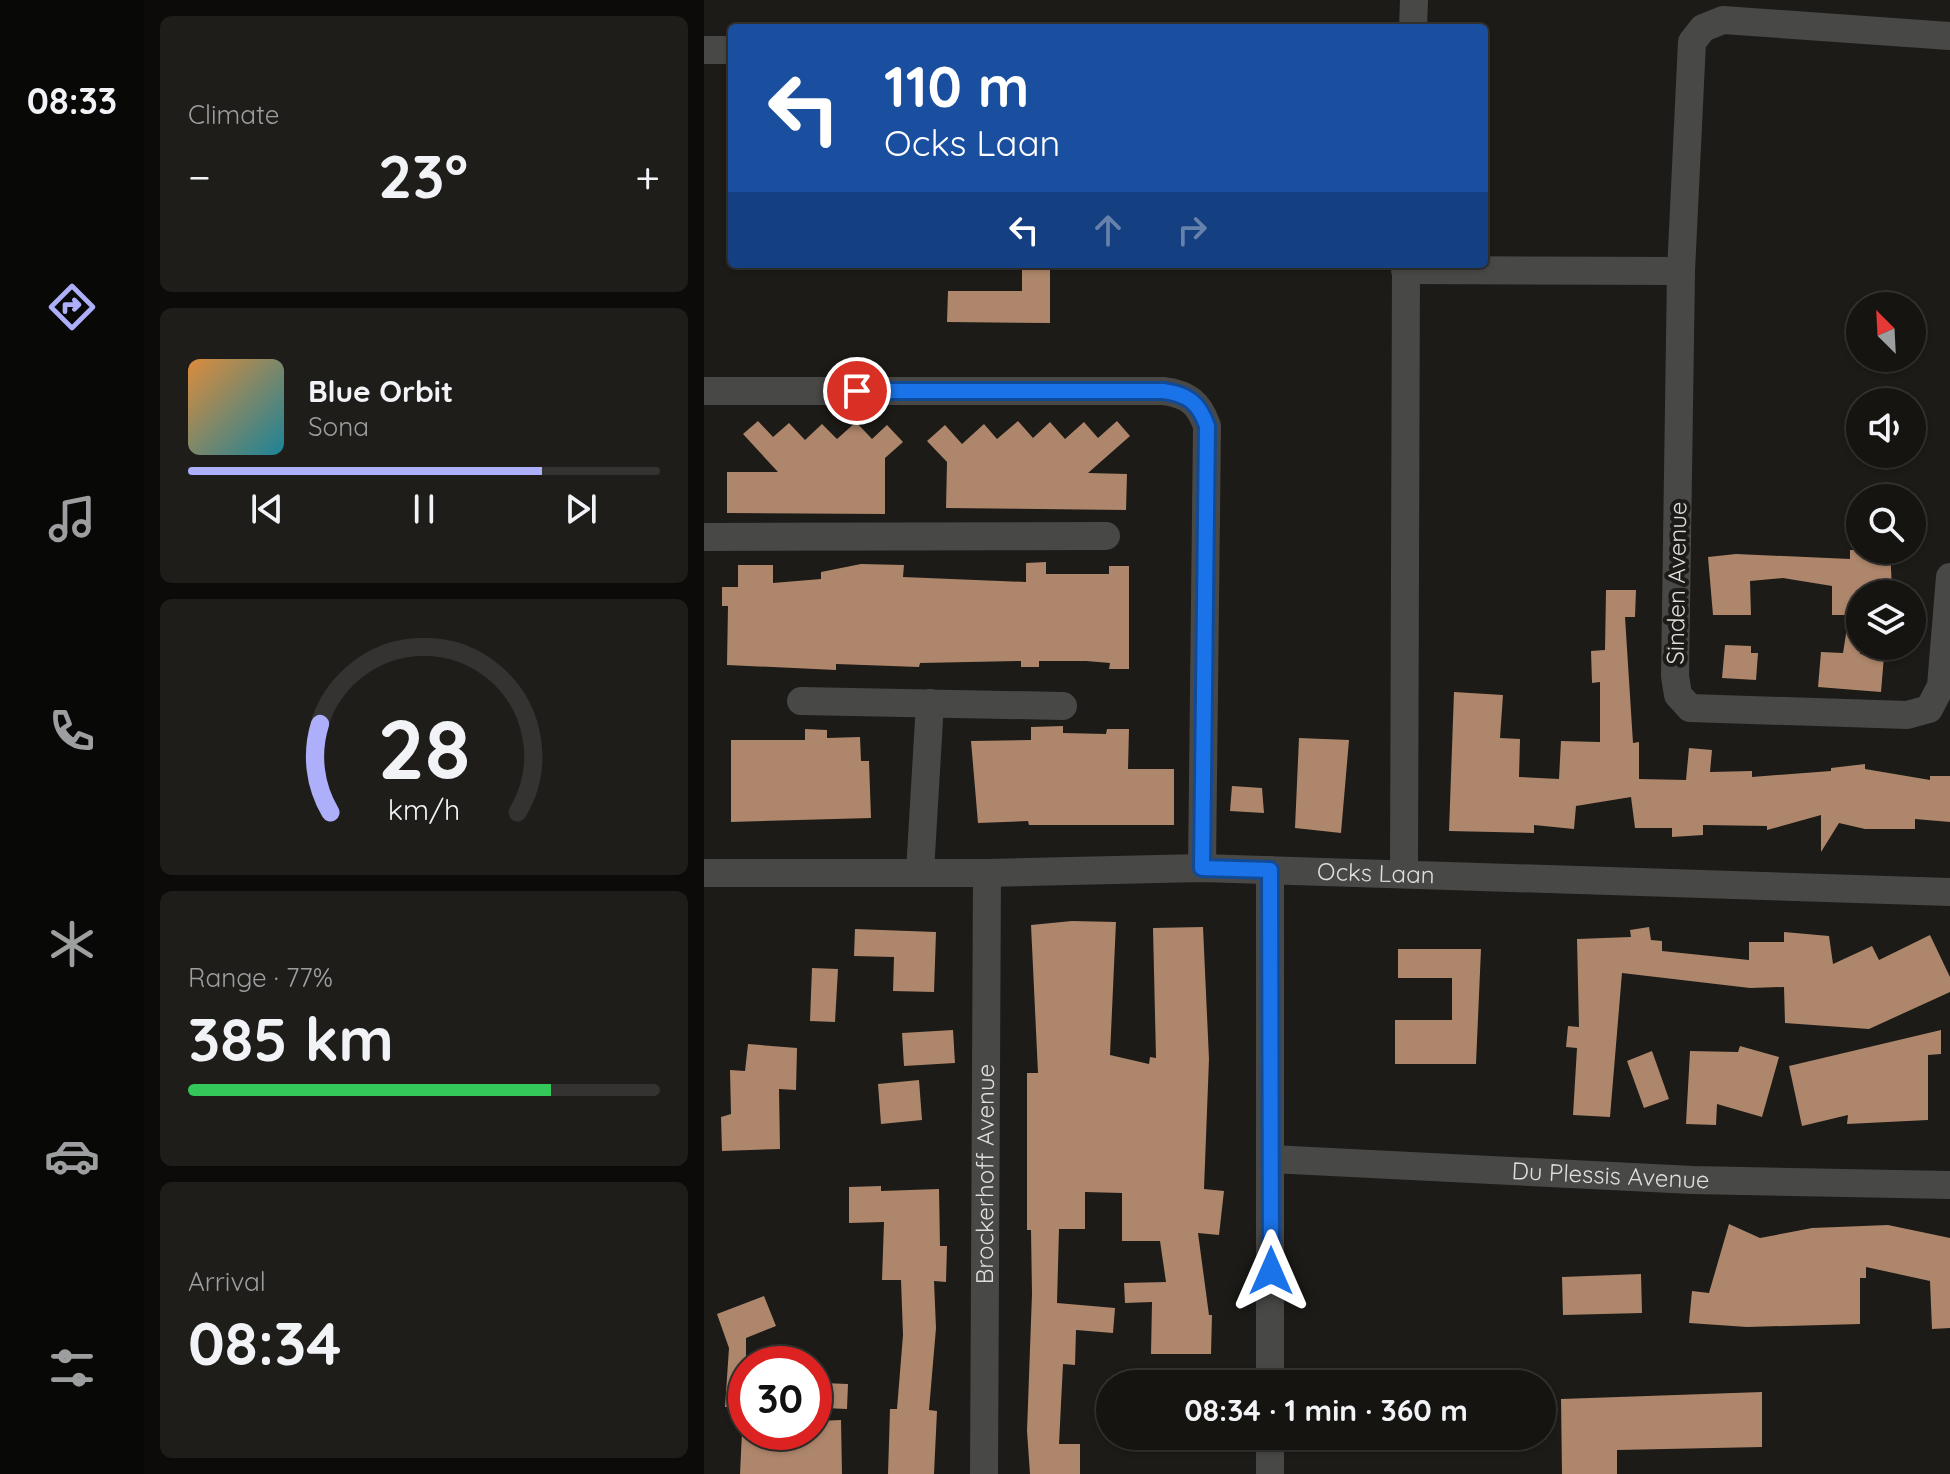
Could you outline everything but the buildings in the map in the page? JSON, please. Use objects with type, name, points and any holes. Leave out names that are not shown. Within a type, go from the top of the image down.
[{"type":"street","points":[[1413,24],[1414,0]]},
{"type":"street","name":"Sinden Avenue","points":[[1950,36],[1723,20],[1703,28],[1692,42],[1681,271],[1675,676],[1678,695],[1690,708],[1907,715],[1929,709],[1941,686],[1950,577]]},
{"type":"street","points":[[704,50],[728,50]]},
{"type":"street","points":[[1404,872],[1406,268]]},
{"type":"street","points":[[1475,268],[1681,271]]},
{"type":"street","points":[[704,391],[1163,391],[1180,393],[1193,400],[1207,426],[1202,868]]},
{"type":"street","points":[[704,537],[1106,536]]},
{"type":"street","points":[[801,701],[1063,706]]},
{"type":"street","points":[[920,872],[930,703]]},
{"type":"street","name":"Ocks Laan","points":[[704,873],[987,873],[1202,868],[1404,872],[1950,892]]},
{"type":"street","points":[[1270,870],[1270,1370]]},
{"type":"street","name":"Brockerhoff Avenue","points":[[984,1474],[987,873]]},
{"type":"street","name":"Du Plessis Avenue","points":[[1271,1159],[1692,1180],[1950,1185]]},
{"type":"street","points":[[1270,1450],[1270,1474]]},
{"type":"route","points":[[857,391],[1163,391],[1180,393],[1193,400],[1202,412],[1207,426],[1202,868],[1270,870],[1271,1271]]}]
